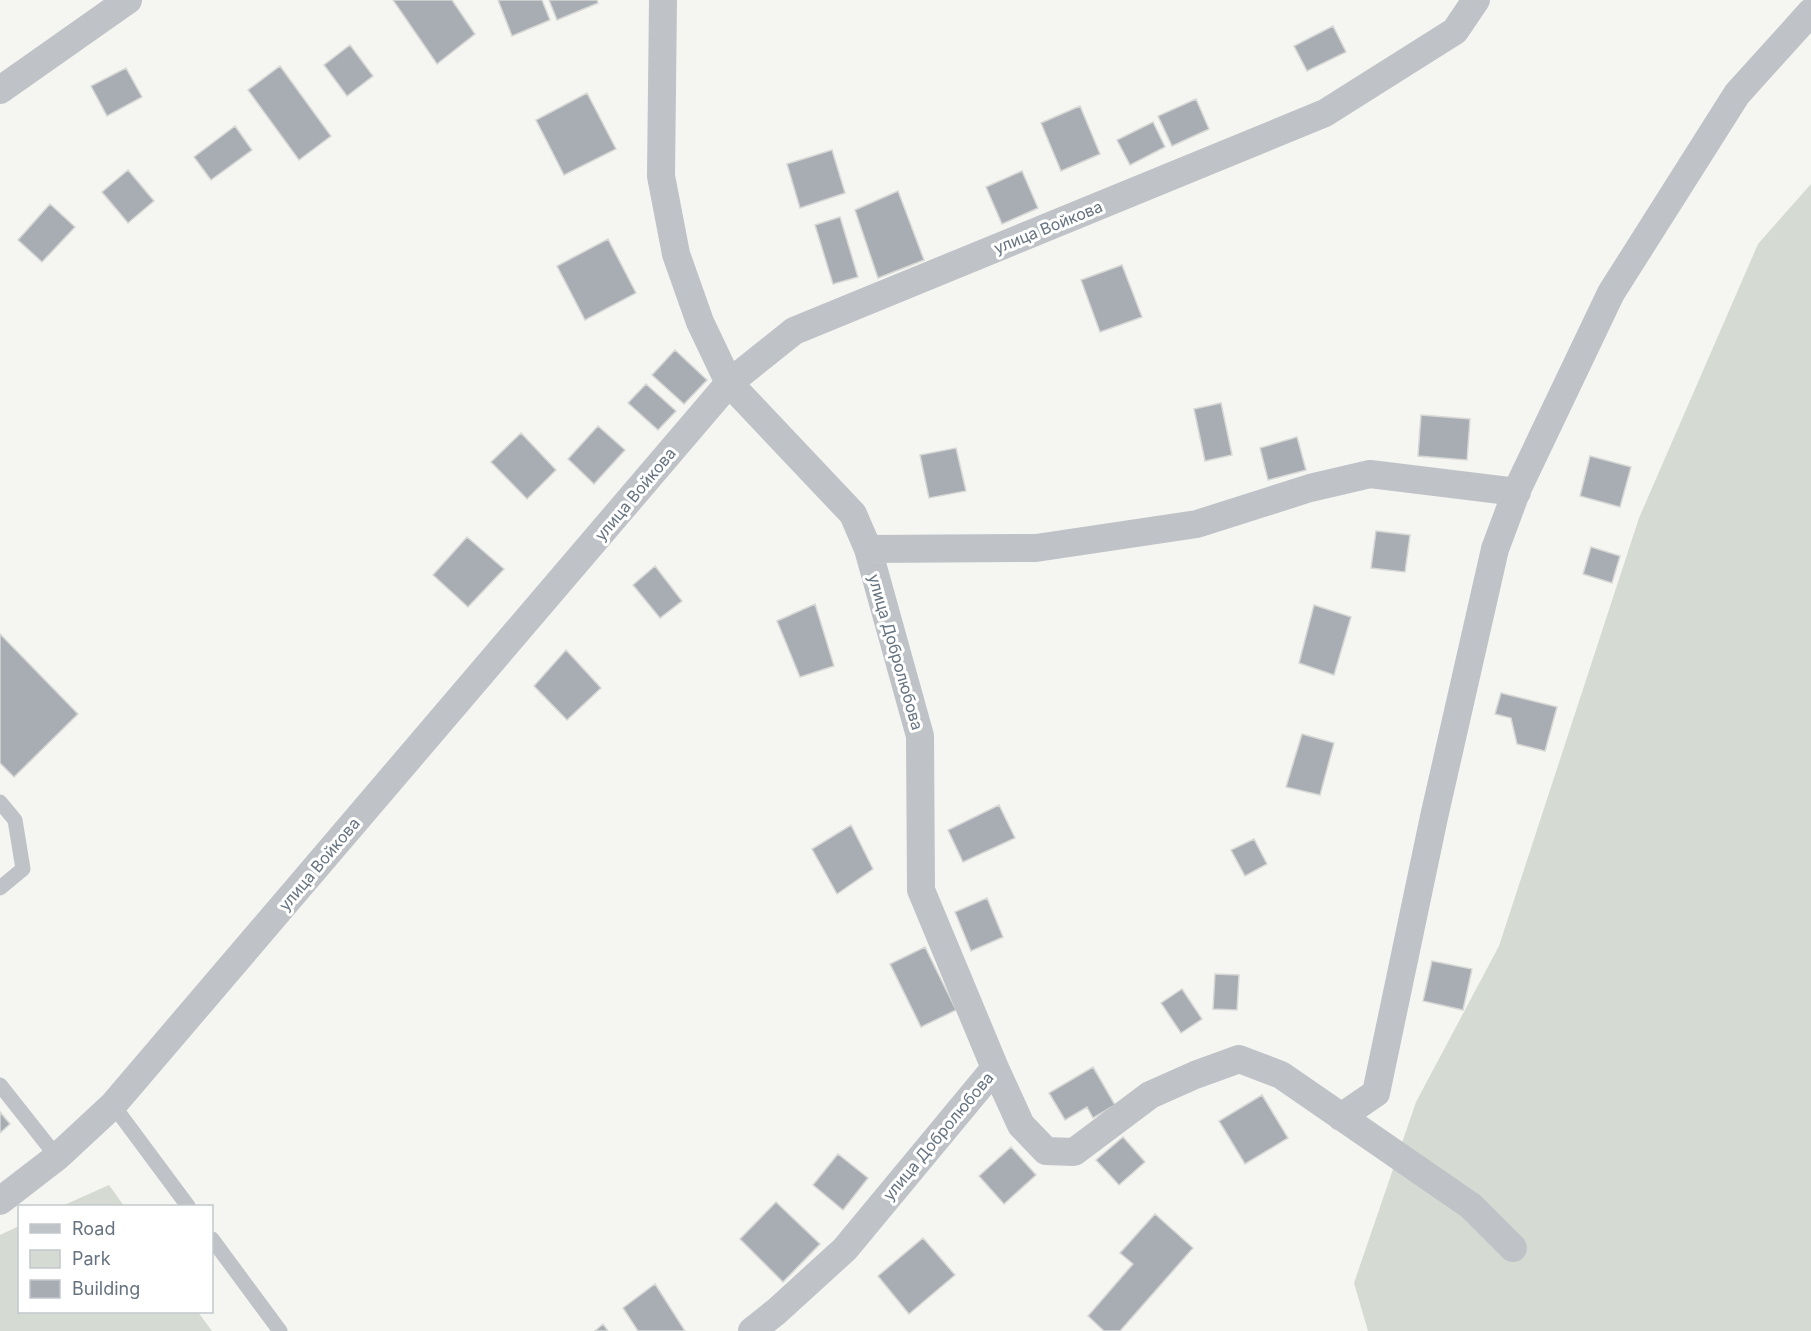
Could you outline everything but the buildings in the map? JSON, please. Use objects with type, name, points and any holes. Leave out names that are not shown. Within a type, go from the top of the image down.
[{"type":"street","points":[[0,90],[128,0]]},
{"type":"street","name":"улица Добролюбова","points":[[663,0],[661,176],[676,254],[700,322],[729,383],[853,514],[868,549],[920,736],[921,890],[995,1068],[845,1249],[752,1331]]},
{"type":"street","name":"улица Войкова","points":[[0,1201],[57,1157],[113,1105],[729,383],[794,331],[1326,113],[1455,31],[1476,0]]},
{"type":"street","points":[[1341,1117],[1376,1093],[1434,817],[1495,549],[1517,492],[1611,293],[1737,94],[1811,12]]},
{"type":"street","points":[[868,549],[1047,546],[1197,524],[1310,488],[1370,474],[1517,492]]},
{"type":"street","points":[[995,1068],[1021,1125],[1046,1150],[1074,1152],[1150,1095],[1239,1059],[1281,1075],[1471,1206],[1513,1248]]},
{"type":"lane","points":[[0,802],[15,820],[23,868],[0,888]]},
{"type":"lane","points":[[0,1085],[57,1157]]},
{"type":"lane","points":[[113,1105],[187,1205]]},
{"type":"lane","points":[[213,1240],[280,1331]]},
{"type":"green space","points":[[1811,184],[1811,1331],[1368,1331],[1354,1283],[1416,1102],[1499,946],[1639,518],[1758,244]]},
{"type":"green space","points":[[109,1185],[123,1205],[64,1205]]},
{"type":"green space","points":[[18,1226],[18,1313],[199,1313],[212,1331],[0,1331],[0,1235]]}]
